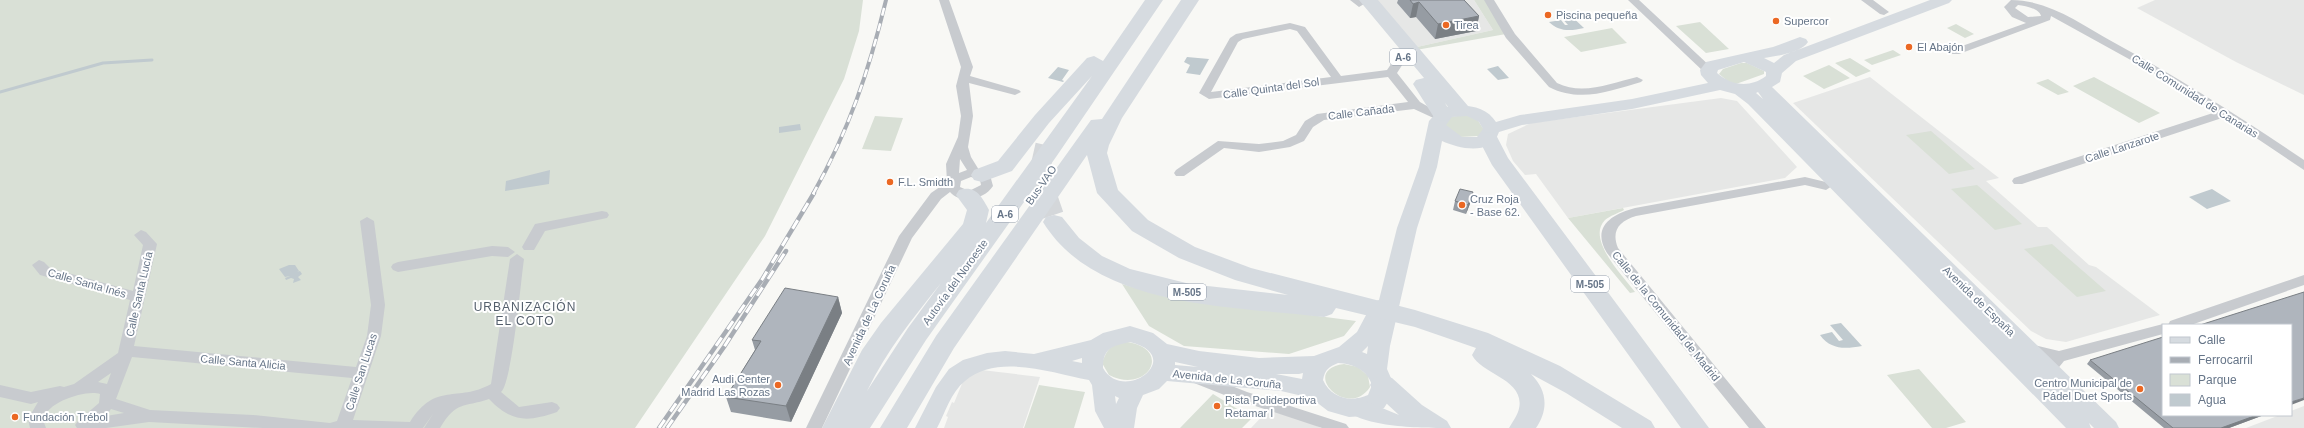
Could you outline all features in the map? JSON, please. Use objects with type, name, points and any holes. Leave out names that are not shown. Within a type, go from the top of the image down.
[{"type":"highway","points":[[1047,138],[1055,120],[1138,0]]},
{"type":"highway","name":"Autovía del Noroeste","points":[[856,428],[917,334],[1049,152],[1154,0]]},
{"type":"highway","name":"Bus-VAO","points":[[873,428],[940,325],[1062,155],[1167,0]]},
{"type":"highway","name":"A-6","points":[[893,428],[945,342],[1075,158],[1180,0]]},
{"type":"highway","points":[[1190,0],[1111,121],[1099,144],[1097,166],[1101,179],[1105,189],[1122,211],[1150,233],[1212,264],[1265,280],[1417,318],[1484,341],[1551,372],[1610,406],[1642,428]]},
{"type":"highway","points":[[1363,2],[1461,110]]},
{"type":"highway","name":"A-6","points":[[1363,2],[1436,102],[1440,119]]},
{"type":"highway","points":[[978,174],[1005,166],[1042,120],[1094,62]]},
{"type":"highway","name":"M-505","points":[[1489,128],[1499,160],[1696,428]]},
{"type":"highway","points":[[835,428],[871,357],[890,329],[960,245],[974,225],[978,210],[973,200],[958,189]]},
{"type":"highway","name":"M-505","points":[[1054,222],[1072,244],[1101,265],[1133,279],[1169,289],[1223,297],[1341,310],[1414,325],[1481,348],[1548,378],[1602,411],[1625,428]]},
{"type":"highway","points":[[1341,310],[1448,341],[1479,353],[1506,366],[1525,382],[1532,398],[1532,414],[1522,428]]},
{"type":"highway","points":[[1379,377],[1412,412],[1438,428]]},
{"type":"highway","points":[[1358,408],[1403,428]]},
{"type":"street","points":[[944,0],[967,67],[962,94],[967,116],[962,138],[952,164],[958,189]]},
{"type":"street","points":[[1489,0],[1510,36],[1553,85],[1571,93],[1579,93],[1637,80]]},
{"type":"street","points":[[1635,1],[1650,0]]},
{"type":"street","points":[[1866,0],[1884,12]]},
{"type":"street","points":[[1440,119],[1442,133],[1460,142],[1474,143],[1489,128],[1520,120],[1632,104],[1712,77],[1718,64],[1777,51],[1916,0]]},
{"type":"street","points":[[1774,70],[1790,58],[1944,0]]},
{"type":"street","points":[[1635,1],[1712,77],[1741,90],[1762,86],[1774,78],[1774,70]]},
{"type":"street","name":"Calle Comunidad de Canarias","points":[[2084,31],[2032,21],[2013,13],[2010,5],[2020,2],[2035,6],[2084,31],[2151,67],[2226,113],[2304,166]]},
{"type":"street","points":[[1955,52],[2032,21],[2046,18],[2046,13],[2035,6]]},
{"type":"street","name":"Calle Quinta del Sol","points":[[1338,79],[1301,29],[1290,26],[1240,36],[1234,40],[1204,93],[1209,96],[1391,73]]},
{"type":"street","points":[[1402,56],[1391,73],[1416,105],[1440,119]]},
{"type":"street","points":[[1745,57],[1768,65],[1774,70]]},
{"type":"street","points":[[964,78],[1014,92]]},
{"type":"street","name":"Avenida de España","points":[[1762,86],[1839,183],[2022,357],[2080,428]]},
{"type":"street","name":"Avenida de España","points":[[1741,90],[1754,100],[1812,173],[1839,183]]},
{"type":"street","name":"Calle Cañada","points":[[1180,173],[1222,144],[1259,148],[1286,144],[1300,138],[1309,124],[1321,117],[1416,105]]},
{"type":"street","points":[[1440,119],[1461,110],[1474,112],[1489,128]]},
{"type":"street","name":"Calle Lanzarote","points":[[2018,181],[2226,113]]},
{"type":"street","points":[[1379,377],[1362,359],[1344,355],[1330,357],[1319,364],[1313,374],[1313,385],[1322,398],[1339,407],[1358,408],[1373,402],[1382,391],[1379,377],[1378,346],[1407,228],[1428,167],[1440,119]]},
{"type":"street","points":[[958,189],[984,190],[987,182],[978,174],[962,152],[962,138]]},
{"type":"street","points":[[1428,167],[1442,151],[1460,142]]},
{"type":"street","name":"Calle de la Comunidad de Madrid","points":[[1758,428],[1612,250],[1608,231],[1609,226],[1617,218],[1635,212],[1812,173]]},
{"type":"street","points":[[958,189],[962,175],[978,174]]},
{"type":"street","name":"Avenida de La Coruña","points":[[814,428],[899,250],[914,224],[929,206],[958,189]]},
{"type":"street","points":[[398,267],[492,251],[513,255],[528,254],[529,247],[540,226],[602,215]]},
{"type":"street","name":"Calle San Lucas","points":[[337,427],[374,336],[378,305],[373,249],[367,222]]},
{"type":"street","name":"Calle Santa Lucía","points":[[108,400],[125,354],[150,244],[141,235]]},
{"type":"street","points":[[415,428],[426,409],[434,403],[492,392],[498,387],[503,364],[513,255]]},
{"type":"street","name":"Calle Santa Inés","points":[[39,266],[45,272],[137,297]]},
{"type":"street","points":[[2178,324],[2304,280]]},
{"type":"street","points":[[1344,355],[1365,337],[1394,281]]},
{"type":"street","points":[[2054,363],[2162,329]]},
{"type":"street","points":[[926,428],[956,376],[967,367],[982,361],[1005,359],[1032,361],[1098,378],[1123,390],[1146,386],[1155,380],[1162,372],[1164,365],[1161,350],[1153,342],[1143,336],[1130,334],[1117,335],[1106,340],[1097,347],[1032,361]]},
{"type":"street","points":[[1097,347],[1091,362],[1098,378],[1106,411],[1115,428]]},
{"type":"street","name":"Avenida de La Coruña","points":[[1161,350],[1191,359],[1283,368],[1319,364]]},
{"type":"street","points":[[39,421],[50,401],[95,378],[125,354]]},
{"type":"street","name":"Calle Santa Alicia","points":[[125,354],[360,373]]},
{"type":"street","name":"Avenida de España","points":[[2022,357],[2054,363],[2108,428]]},
{"type":"street","name":"Avenida de La Coruña","points":[[1162,372],[1281,383],[1316,391]]},
{"type":"street","points":[[1188,375],[1242,396],[1341,428]]},
{"type":"street","points":[[0,391],[31,398],[72,389],[100,386],[105,389],[108,400],[103,410],[80,427]]},
{"type":"street","points":[[1124,428],[1126,408],[1134,389]]},
{"type":"street","points":[[492,392],[508,409],[522,415],[552,408]]},
{"type":"street","points":[[31,398],[39,421]]},
{"type":"street","points":[[432,428],[443,410],[458,399]]},
{"type":"street","points":[[108,400],[150,416]]},
{"type":"street","points":[[80,427],[150,416],[250,425],[327,428]]},
{"type":"street","points":[[337,427],[363,425],[409,428]]},
{"type":"shaded area","points":[[1374,0],[1474,0],[1493,30],[1417,47]]},
{"type":"shaded area","points":[[2155,0],[2304,0],[2304,95],[2236,62],[2137,8]]},
{"type":"shaded area","points":[[1870,77],[1999,178],[1986,181],[2038,227],[2047,227],[2089,265],[2096,267],[2160,315],[2066,342],[2046,339],[2031,331],[1793,103]]},
{"type":"shaded area","points":[[1721,98],[1737,101],[1797,167],[1785,178],[1568,218],[1536,174],[1525,175],[1513,161],[1506,145],[1508,134],[1531,123]]},
{"type":"shaded area","points":[[973,369],[1040,377],[1023,428],[944,428],[948,417],[946,416],[952,402],[954,403],[966,374]]},
{"type":"shaded area","points":[[2304,406],[2304,428],[2246,428],[2277,416],[2292,416],[2292,411]]},
{"type":"shaded area","points":[[1269,409],[1313,424],[1321,428],[1251,428]]},
{"type":"green space","points":[[0,0],[863,0],[859,31],[844,79],[765,236],[635,428],[0,428]]},
{"type":"green space","points":[[1474,0],[1485,0],[1506,34],[1416,50],[1417,47],[1493,30]]},
{"type":"green space","points":[[1700,22],[1729,49],[1706,53],[1676,26]]},
{"type":"green space","points":[[1956,24],[1974,34],[1965,38],[1947,28]]},
{"type":"green space","points":[[1612,28],[1627,43],[1581,52],[1564,37]]},
{"type":"green space","points":[[1893,50],[1901,55],[1872,65],[1864,60]]},
{"type":"green space","points":[[1850,58],[1871,71],[1856,77],[1835,63]]},
{"type":"green space","points":[[1741,63],[1747,63],[1764,71],[1764,74],[1736,84],[1730,83],[1719,74],[1723,69]]},
{"type":"green space","points":[[1829,65],[1850,78],[1824,89],[1803,76]]},
{"type":"green space","points":[[2094,77],[2160,113],[2139,123],[2073,86]]},
{"type":"green space","points":[[2048,79],[2069,92],[2058,95],[2036,83]]},
{"type":"green space","points":[[1466,115],[1477,119],[1484,130],[1479,136],[1460,137],[1446,128],[1446,120],[1449,117]]},
{"type":"green space","points":[[875,116],[903,118],[891,151],[862,149]]},
{"type":"green space","points":[[1931,131],[1975,169],[1949,174],[1906,135]]},
{"type":"green space","points":[[1977,185],[2022,224],[1995,230],[1951,189]]},
{"type":"green space","points":[[1623,208],[1624,210],[1605,220],[1600,228],[1600,237],[1608,257],[1635,292],[1630,293],[1568,218]]},
{"type":"green space","points":[[2052,244],[2106,291],[2077,297],[2024,249]]},
{"type":"green space","points":[[1122,284],[1163,296],[1356,321],[1344,336],[1289,354],[1184,346],[1149,326]]},
{"type":"green space","points":[[1127,342],[1141,346],[1149,353],[1152,361],[1150,369],[1144,375],[1134,379],[1123,380],[1109,375],[1102,363],[1110,348],[1117,344]]},
{"type":"green space","points":[[1344,364],[1358,367],[1368,376],[1370,387],[1361,396],[1350,399],[1340,396],[1326,383],[1326,375],[1331,368]]},
{"type":"green space","points":[[1919,369],[1966,422],[1946,428],[1932,428],[1887,375]]},
{"type":"green space","points":[[1039,385],[1085,392],[1074,428],[1024,428]]},
{"type":"green space","name":"Pista Polideportiva Retamar I","points":[[1213,394],[1252,418],[1242,428],[1180,428]]},
{"type":"water","points":[[1568,13],[1584,28],[1565,30],[1557,28],[1549,22],[1561,20],[1565,25],[1568,25],[1559,15]]},
{"type":"water","points":[[1187,57],[1209,59],[1200,75],[1186,73],[1190,65],[1184,62]]},
{"type":"water","points":[[1498,66],[1509,78],[1498,80],[1487,69]]},
{"type":"water","points":[[1058,67],[1069,70],[1062,80],[1064,81],[1063,82],[1048,78]]},
{"type":"water","points":[[800,124],[801,130],[779,133],[779,127]]},
{"type":"water","points":[[550,170],[549,184],[505,191],[506,181]]},
{"type":"water","points":[[2212,189],[2231,201],[2207,209],[2189,197]]},
{"type":"water","points":[[289,265],[295,265],[299,271],[297,272],[300,271],[302,274],[298,277],[301,280],[293,283],[294,279],[291,278],[286,280],[285,278],[290,276],[285,277],[279,269]]},
{"type":"water","points":[[1841,323],[1862,346],[1844,348],[1834,346],[1824,340],[1820,335],[1832,332],[1839,341],[1843,340],[1830,325]]},
{"type":"building","points":[[1410,0],[1464,0],[1479,16],[1438,24],[1419,2],[1413,4]]},
{"type":"building","points":[[1460,189],[1473,192],[1468,205],[1455,201]]},
{"type":"building","name":"Audi Center Madrid Las Rozas","points":[[785,288],[838,297],[786,406],[726,397],[761,341],[752,340]]},
{"type":"building","points":[[2304,292],[2304,398],[2292,402],[2292,324],[2203,324]]},
{"type":"building","name":"Centro Municipal de Pádel Duet Sports","points":[[2162,337],[2162,416],[2254,416],[2221,428],[2173,428],[2090,360]]},
{"type":"waterway","points":[[0,92],[103,63],[152,60]]},
{"type":"tunnel","points":[[1044,194],[1040,169],[1047,138]]},
{"type":"tunnel","points":[[1044,193],[1054,222]]},
{"type":"railway","points":[[813,194],[837,147],[857,100],[886,0]]},
{"type":"railway","points":[[659,428],[763,278],[814,193]]},
{"type":"railway","points":[[667,428],[724,347],[786,251]]},
{"type":"place","name":"Piscina pequeña","points":[[1548,15]]},
{"type":"place","name":"Supercor","points":[[1776,21]]},
{"type":"place","name":"Tirea","points":[[1446,25]]},
{"type":"place","name":"El Abajón","points":[[1909,47]]},
{"type":"place","name":"F.L. Smidth","points":[[890,182]]},
{"type":"place","name":"Cruz Roja - Base 62.","points":[[1462,205]]},
{"type":"place","name":"Audi Center Madrid Las Rozas","points":[[778,385]]},
{"type":"place","name":"Centro Municipal de Pádel Duet Sports","points":[[2140,389]]},
{"type":"place","name":"Pista Polideportiva Retamar I","points":[[1217,406]]},
{"type":"place","name":"Fundación Trébol","points":[[15,417]]},
{"type":"district","name":"URBANIZACIÓN EL COTO","points":[[525,314]]}]
